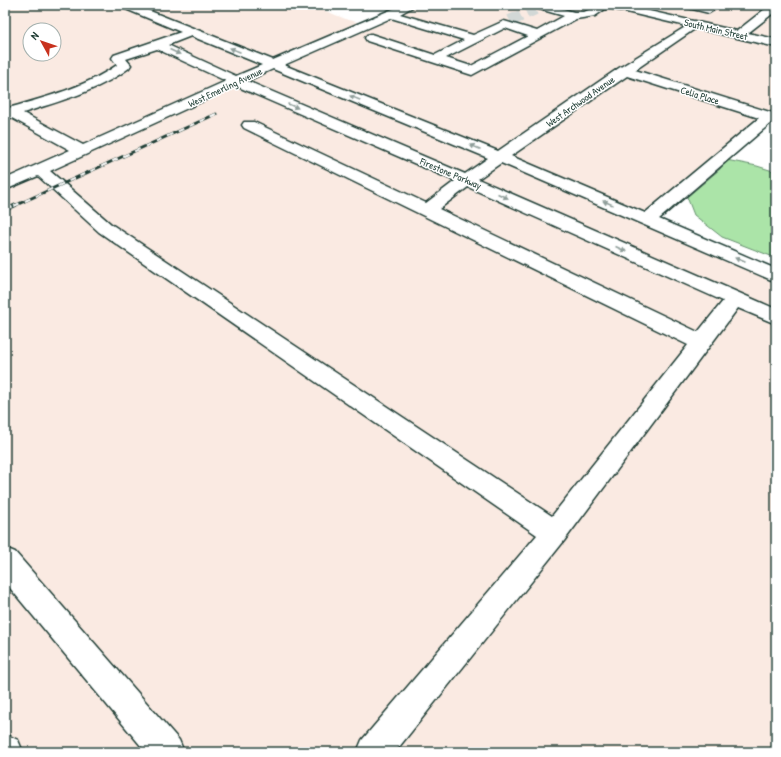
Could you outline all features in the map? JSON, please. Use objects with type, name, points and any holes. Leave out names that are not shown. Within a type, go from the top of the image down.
[{"type":"street","points":[[125,5],[500,157],[776,276]]},
{"type":"street","name":"West Emerling Avenue","points":[[5,185],[272,65],[411,5]]},
{"type":"street","points":[[539,7],[585,16],[595,14],[606,5]]},
{"type":"street","name":"South Main Street","points":[[609,5],[640,8],[695,24],[776,43]]},
{"type":"street","points":[[688,5],[708,10],[716,5]]},
{"type":"street","points":[[739,34],[776,6]]},
{"type":"street","points":[[390,14],[474,39]]},
{"type":"street","points":[[371,38],[472,71],[574,15]]},
{"type":"street","points":[[436,58],[507,22],[538,35]]},
{"type":"street","name":"West Archwood Avenue","points":[[427,210],[466,180],[695,24]]},
{"type":"street","points":[[8,113],[59,97],[116,73],[125,65],[118,58],[191,32]]},
{"type":"street","name":"Firestone Parkway","points":[[158,44],[236,81],[466,180],[776,317]]},
{"type":"street","name":"Celia Place","points":[[624,72],[773,118]]},
{"type":"street","points":[[8,113],[83,151]]},
{"type":"street","points":[[647,220],[773,118]]},
{"type":"street","points":[[249,125],[701,342]]},
{"type":"street","points":[[40,170],[105,228],[555,533]]},
{"type":"street","points":[[374,752],[555,533],[735,299]]},
{"type":"street","points":[[5,561],[167,752]]},
{"type":"shaded area","points":[[5,5],[311,5],[348,20],[367,24],[411,5],[776,5],[776,119],[769,117],[648,220],[776,276],[776,752],[5,752]]},
{"type":"green space","points":[[726,160],[757,166],[776,172],[776,258],[722,237],[694,215],[687,197],[720,169]]},
{"type":"tunnel","points":[[510,21],[535,9]]},
{"type":"railway","points":[[14,206],[216,114]]},
{"type":"railway","points":[[5,210],[16,205]]}]
